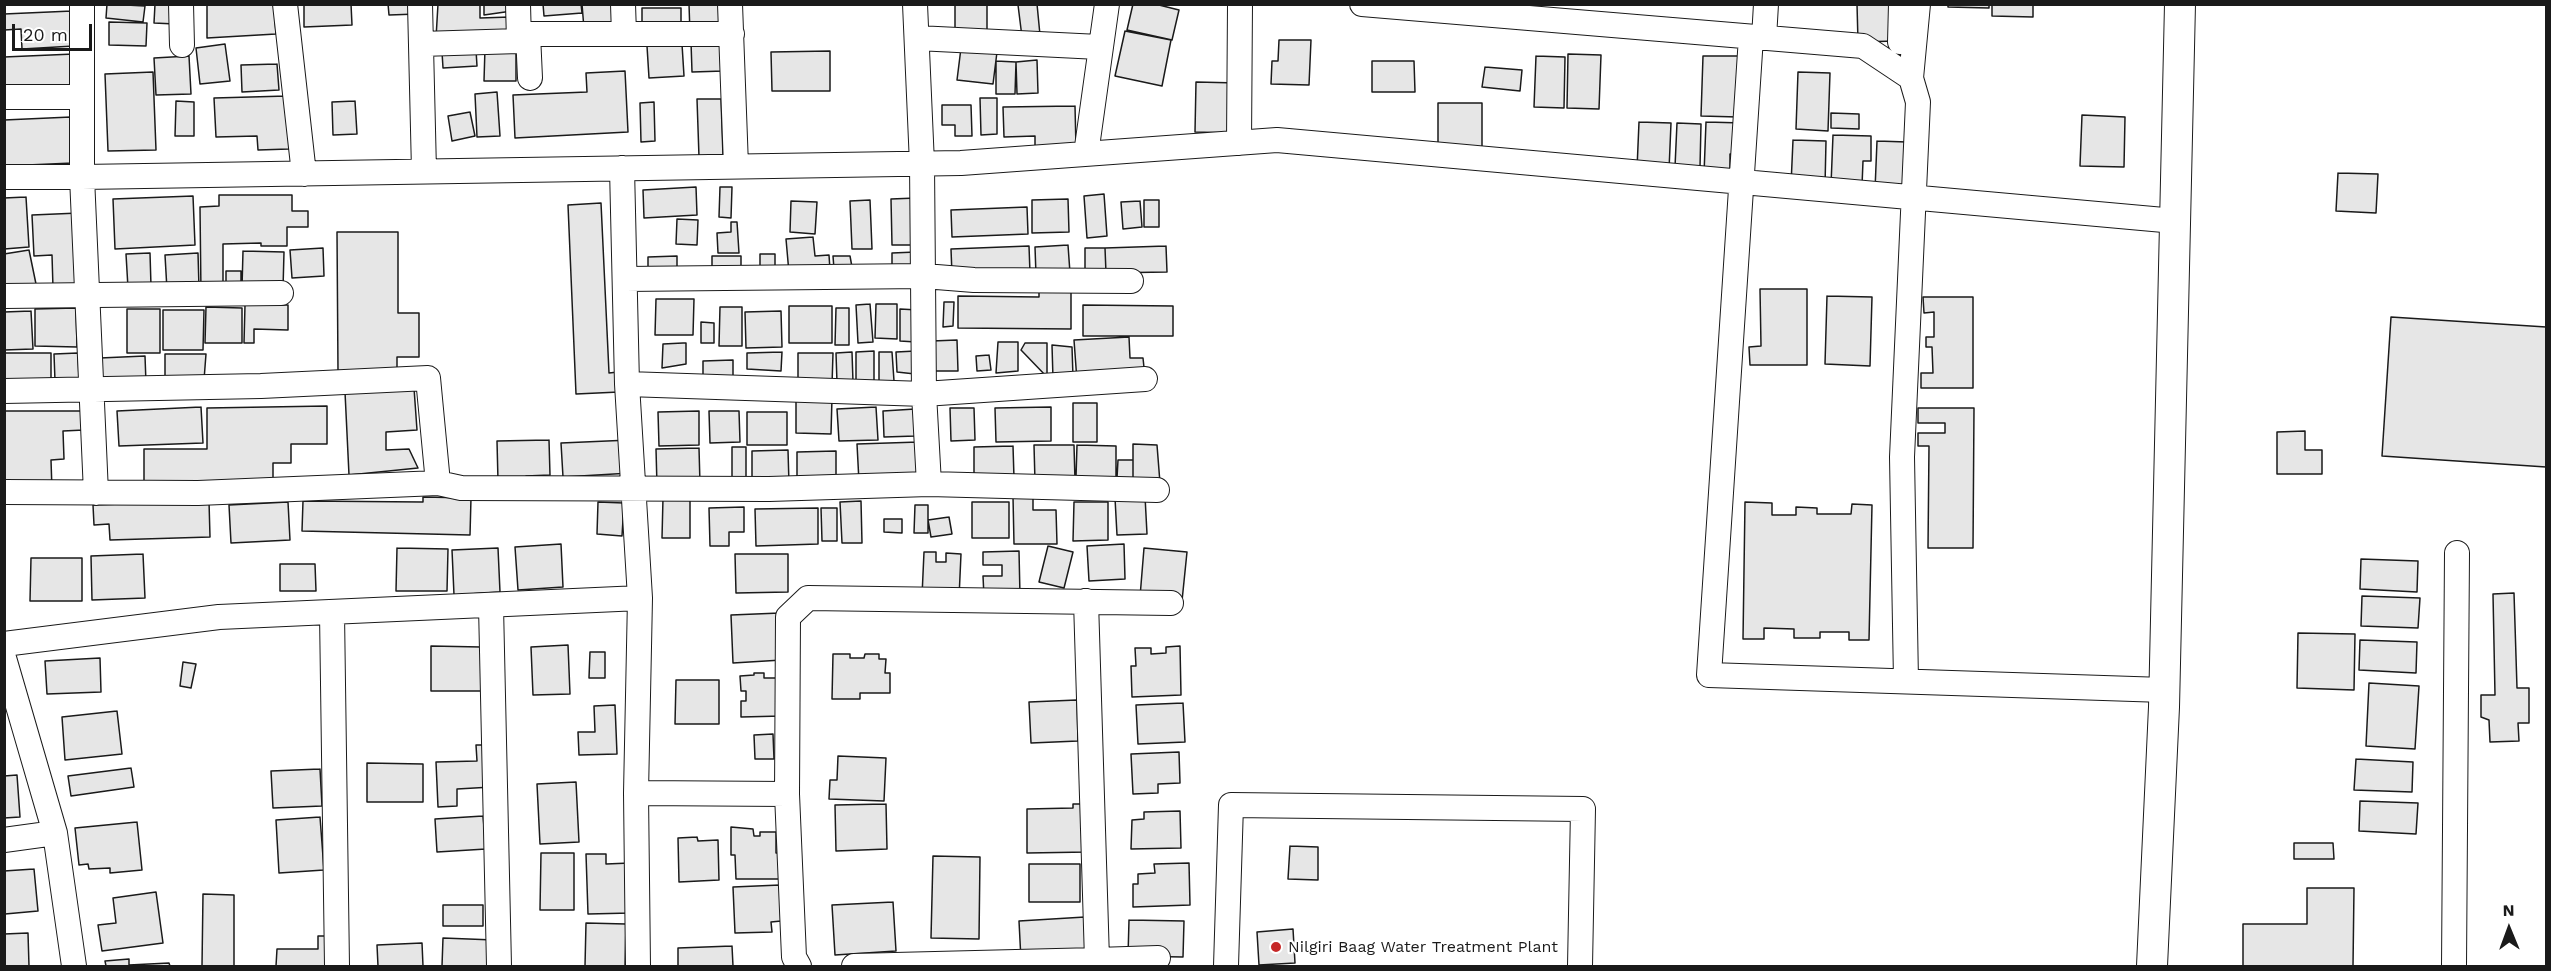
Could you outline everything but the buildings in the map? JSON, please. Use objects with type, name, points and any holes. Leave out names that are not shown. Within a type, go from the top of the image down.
[{"type":"street","points":[[82,4],[82,177],[96,493]]},
{"type":"street","points":[[181,4],[182,45]]},
{"type":"street","points":[[285,4],[304,174]]},
{"type":"street","points":[[420,4],[424,171]]},
{"type":"street","points":[[518,4],[530,78]]},
{"type":"street","points":[[623,4],[624,34]]},
{"type":"street","points":[[730,4],[736,166]]},
{"type":"street","points":[[915,4],[922,164],[924,394],[928,484]]},
{"type":"street","points":[[1086,154],[1107,4]]},
{"type":"street","points":[[1239,143],[1240,4]]},
{"type":"street","points":[[1362,4],[1863,46],[1905,73]]},
{"type":"street","points":[[1766,4],[1757,37],[1741,182],[1709,675],[2164,690]]},
{"type":"street","points":[[1901,4],[1905,73],[1918,102],[1902,457],[1906,681]]},
{"type":"street","points":[[1905,73],[1918,4]]},
{"type":"street","points":[[2152,966],[2164,690],[2180,4]]},
{"type":"street","points":[[421,44],[624,34],[732,34]]},
{"type":"street","points":[[916,38],[1100,47]]},
{"type":"street","points":[[4,97],[82,97]]},
{"type":"street","points":[[4,177],[922,164],[1277,140],[2175,220]]},
{"type":"street","points":[[622,168],[627,384],[640,598],[636,793],[638,966]]},
{"type":"street","points":[[626,279],[924,276],[974,280],[1131,281]]},
{"type":"street","points":[[4,296],[281,293]]},
{"type":"street","points":[[4,391],[261,386],[428,378],[438,483]]},
{"type":"street","points":[[627,384],[924,394],[1145,379]]},
{"type":"street","points":[[4,492],[198,493],[438,483],[461,488],[769,489],[928,484],[1157,490]]},
{"type":"street","points":[[2454,966],[2457,553]]},
{"type":"street","points":[[4,644],[219,618],[640,598]]},
{"type":"street","points":[[799,966],[794,957],[787,794],[788,617],[808,598],[1171,603]]},
{"type":"street","points":[[1086,601],[1097,960]]},
{"type":"street","points":[[491,606],[499,966]]},
{"type":"street","points":[[332,613],[337,966]]},
{"type":"street","points":[[4,658],[55,833],[75,966]]},
{"type":"street","points":[[636,793],[787,794]]},
{"type":"street","points":[[1226,966],[1231,805],[1583,809],[1581,966]]},
{"type":"street","points":[[4,840],[55,833]]},
{"type":"street","points":[[854,966],[1158,958]]},
{"type":"place","name":"Nilgiri Baag Water Treatment Plant","points":[[1276,947]]}]
